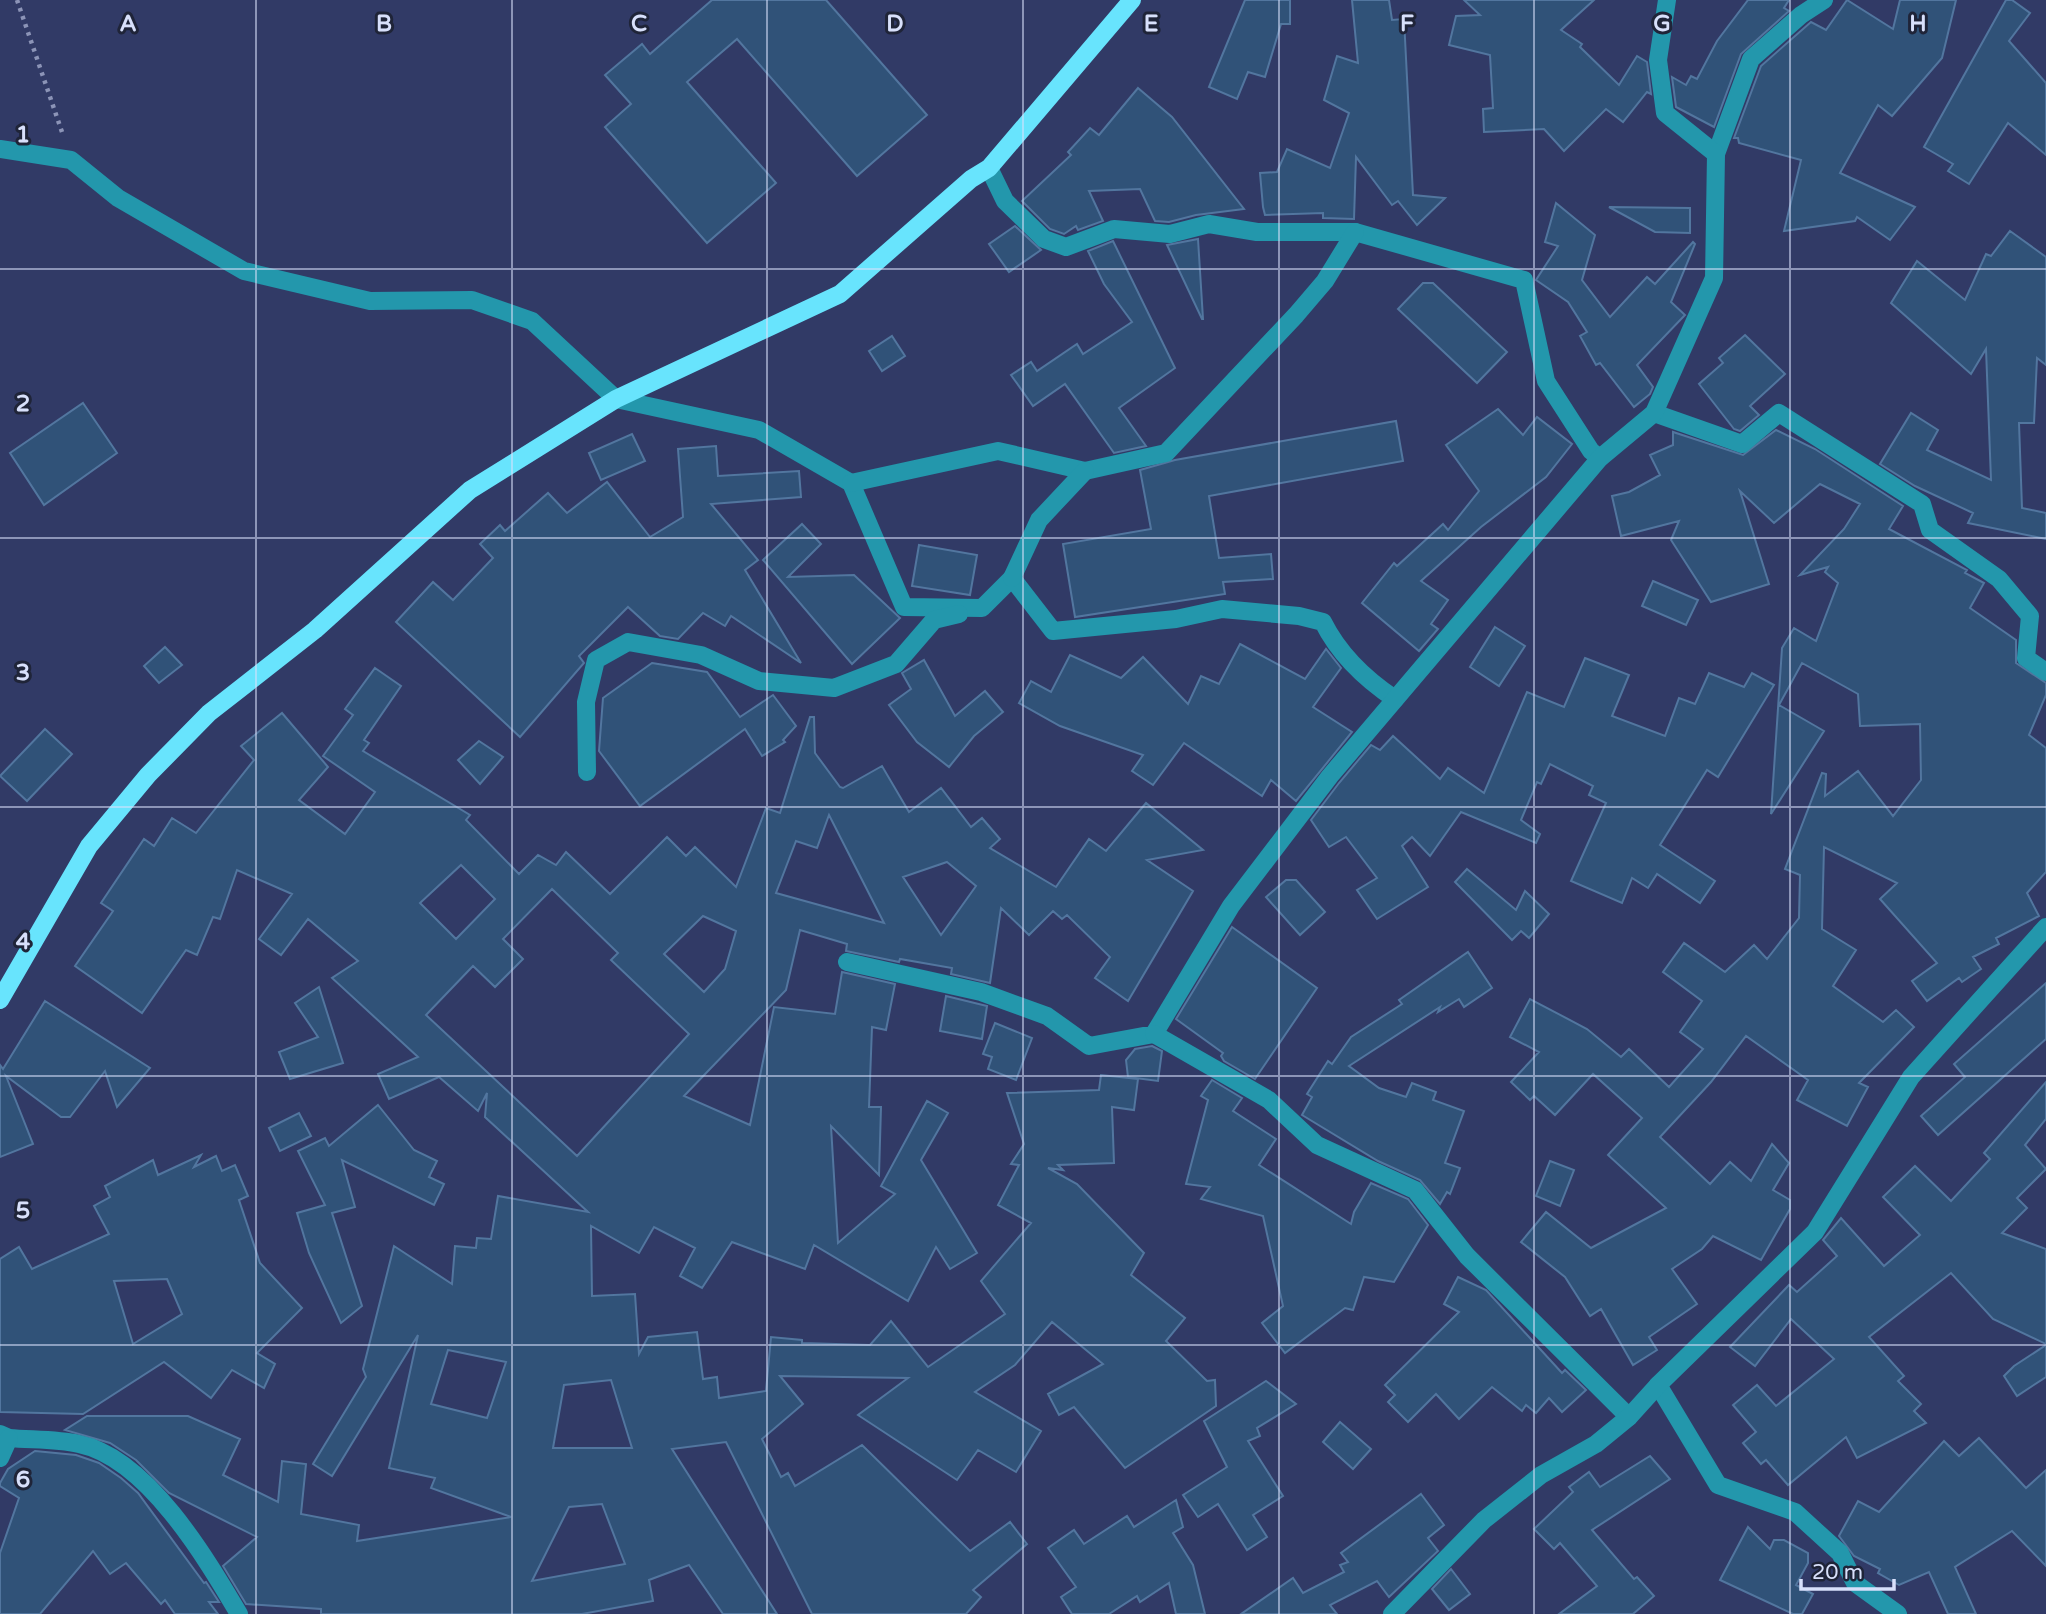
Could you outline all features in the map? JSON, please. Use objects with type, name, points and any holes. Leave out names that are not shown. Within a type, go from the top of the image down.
[{"type":"main road","points":[[0,1000],[89,846],[148,775],[209,713],[314,630],[470,490],[616,399],[840,294],[971,179],[989,168],[1132,0]]},
{"type":"street","points":[[1667,0],[1658,60],[1665,113],[1716,154]]},
{"type":"street","points":[[1154,1034],[1231,906],[1331,776],[1600,458],[1654,414],[1714,278],[1716,154],[1751,59],[1801,15],[1824,0]]},
{"type":"street","points":[[0,149],[71,160],[118,198],[244,271],[370,301],[472,300],[532,321],[616,399],[759,430],[851,483],[904,607],[982,608]]},
{"type":"street","points":[[989,168],[1005,201],[1044,239],[1066,247],[1114,229],[1170,234],[1209,224],[1257,232],[1355,232],[1524,280],[1546,381],[1591,451],[1600,458]]},
{"type":"street","points":[[851,483],[998,451],[1085,471],[1166,453],[1304,307],[1325,281],[1355,232]]},
{"type":"street","points":[[1654,414],[1742,444],[1779,413],[1912,497],[1922,504],[1930,530],[2000,579],[2030,616],[2026,658],[2046,672]]},
{"type":"street","points":[[587,772],[586,702],[596,660],[628,642],[701,655],[759,681],[834,688],[896,664],[934,620],[982,608],[1012,578],[1039,520],[1085,471]]},
{"type":"street","points":[[1012,578],[1053,631],[1176,618],[1222,609],[1299,616],[1322,622],[1333,642],[1372,684],[1395,699]]},
{"type":"street","points":[[1392,1614],[1484,1520],[1541,1475],[1596,1444],[1629,1417],[1658,1385],[1815,1232],[1911,1077],[2046,927]]},
{"type":"street","points":[[847,962],[981,992],[1047,1016],[1089,1046],[1154,1034],[1269,1100],[1317,1145],[1415,1190],[1467,1256],[1629,1417]]},
{"type":"street","points":[[1658,1385],[1718,1485],[1795,1512],[1840,1553],[1855,1583],[1898,1614]]},
{"type":"street","points":[[0,1458],[5,1436],[80,1444],[110,1456],[144,1484],[176,1519],[239,1614]]},
{"type":"path","points":[[17,0],[71,160]]},
{"type":"building","points":[[712,0],[826,0],[927,115],[857,176],[737,39],[687,82],[776,183],[707,243],[605,127],[631,104],[605,75],[642,44],[650,54]]},
{"type":"building","points":[[1245,0],[1290,0],[1290,24],[1281,24],[1265,77],[1248,72],[1237,99],[1209,87]]},
{"type":"building","points":[[1352,0],[1389,0],[1392,20],[1404,19],[1413,195],[1445,198],[1417,225],[1398,201],[1392,205],[1356,157],[1354,219],[1323,218],[1323,213],[1265,215],[1260,173],[1277,172],[1287,149],[1330,168],[1349,113],[1324,100],[1337,56],[1358,63]]},
{"type":"building","points":[[1464,0],[1594,0],[1561,30],[1582,44],[1580,47],[1619,85],[1637,56],[1647,62],[1651,94],[1647,92],[1623,122],[1606,109],[1564,151],[1544,129],[1484,132],[1483,109],[1493,108],[1490,55],[1449,45],[1456,16],[1480,15]]},
{"type":"building","points":[[1748,0],[1789,0],[1784,8],[1789,11],[1741,54],[1714,127],[1676,107],[1672,77],[1686,85],[1691,76],[1697,79],[1717,41]]},
{"type":"building","points":[[1847,0],[1893,29],[1900,0],[1956,0],[1942,58],[1892,116],[1878,105],[1840,173],[1915,207],[1890,240],[1857,217],[1855,221],[1784,231],[1801,160],[1739,143],[1738,138],[1734,138],[1761,66],[1811,22],[1826,30]]},
{"type":"building","points":[[2006,0],[2012,0],[2030,13],[2009,41],[2046,83],[2046,155],[2008,123],[1969,184],[1948,171],[1953,164],[1924,147]]},
{"type":"building","points":[[1138,88],[1172,117],[1244,209],[1196,215],[1169,222],[1155,221],[1140,189],[1089,191],[1103,221],[1078,230],[1076,226],[1064,234],[1050,229],[1022,201],[1071,155],[1068,152],[1090,128],[1099,135]]},
{"type":"building","points":[[1556,203],[1595,235],[1582,280],[1610,317],[1647,277],[1655,284],[1693,242],[1695,244],[1671,302],[1685,315],[1637,365],[1653,387],[1650,394],[1634,407],[1600,363],[1596,365],[1580,336],[1587,332],[1568,302],[1536,280],[1558,246],[1545,242]]},
{"type":"building","points":[[1609,207],[1690,208],[1690,233],[1655,232]]},
{"type":"building","points":[[1015,226],[1041,250],[1009,272],[989,244]]},
{"type":"building","points":[[2010,231],[2046,257],[2046,365],[2037,358],[2034,423],[2019,423],[2022,508],[2046,513],[2046,539],[1968,523],[1973,513],[1915,486],[1880,464],[1911,413],[1938,430],[1927,450],[1991,480],[1986,349],[1971,374],[1891,303],[1917,261],[1965,300],[1986,254],[1991,256]]},
{"type":"building","points":[[1198,239],[1203,319],[1167,245]]},
{"type":"building","points":[[1113,241],[1175,368],[1119,408],[1146,446],[1114,453],[1065,384],[1033,406],[1011,375],[1031,362],[1037,371],[1077,344],[1083,354],[1132,322],[1104,284],[1088,251]]},
{"type":"building","points":[[1423,283],[1433,283],[1507,352],[1477,383],[1398,309]]},
{"type":"building","points":[[1745,335],[1785,374],[1750,406],[1759,415],[1740,431],[1734,429],[1699,384],[1723,363],[1719,358]]},
{"type":"building","points":[[892,336],[905,356],[882,371],[869,351]]},
{"type":"building","points":[[83,403],[117,453],[44,505],[10,453]]},
{"type":"building","points":[[1498,409],[1523,435],[1537,417],[1572,444],[1546,477],[1481,527],[1421,581],[1448,600],[1431,624],[1438,629],[1419,651],[1362,603],[1394,563],[1397,566],[1443,524],[1448,530],[1479,491],[1446,445]]},
{"type":"building","points":[[1396,421],[1403,461],[1209,496],[1219,558],[1271,554],[1273,579],[1223,582],[1225,594],[1075,617],[1063,544],[1151,529],[1140,470],[1175,460]]},
{"type":"building","points":[[1776,430],[1815,449],[1903,506],[1889,529],[1967,570],[1965,573],[1984,583],[1970,608],[2016,640],[2016,663],[2046,683],[2046,695],[2029,735],[2046,748],[2046,872],[2027,893],[2039,916],[1996,938],[1999,944],[1973,957],[1981,969],[1962,982],[1959,978],[1927,1001],[1912,981],[1937,963],[1880,899],[1897,883],[1824,847],[1822,929],[1856,950],[1833,986],[1883,1022],[1896,1010],[1914,1027],[1859,1083],[1868,1087],[1847,1126],[1797,1100],[1808,1080],[1746,1036],[1711,1082],[1660,1137],[1710,1184],[1730,1162],[1751,1181],[1772,1144],[1789,1163],[1773,1190],[1790,1200],[1790,1209],[1761,1260],[1713,1236],[1702,1249],[1672,1269],[1697,1304],[1649,1337],[1657,1350],[1633,1365],[1601,1309],[1590,1316],[1565,1277],[1521,1242],[1546,1212],[1591,1248],[1666,1208],[1608,1155],[1642,1118],[1593,1074],[1555,1115],[1534,1096],[1530,1100],[1511,1082],[1539,1052],[1510,1037],[1530,999],[1587,1029],[1621,1057],[1629,1049],[1669,1087],[1703,1049],[1680,1032],[1702,1001],[1663,972],[1684,943],[1725,972],[1754,945],[1767,959],[1799,918],[1800,875],[1785,869],[1822,773],[1826,774],[1825,796],[1858,771],[1893,816],[1921,780],[1920,724],[1860,726],[1858,694],[1802,663],[1779,705],[1824,731],[1771,814],[1782,648],[1794,628],[1816,641],[1838,583],[1825,572],[1828,567],[1800,575],[1844,529],[1860,504],[1820,484],[1774,523],[1740,491],[1769,584],[1711,602],[1671,540],[1679,521],[1621,536],[1612,496],[1629,492],[1660,475],[1650,455],[1673,445],[1673,432],[1743,455]]},
{"type":"building","points":[[632,434],[645,461],[601,480],[589,453]]},
{"type":"building","points":[[716,446],[718,476],[799,471],[801,497],[711,504],[758,560],[745,570],[801,663],[731,616],[725,626],[703,613],[678,639],[660,636],[628,607],[579,656],[584,663],[520,737],[396,622],[433,582],[453,600],[493,558],[480,544],[500,525],[505,531],[548,493],[567,513],[607,482],[650,537],[683,517],[678,449]]},
{"type":"building","points":[[802,524],[821,544],[788,577],[854,575],[900,618],[852,664],[763,560]]},
{"type":"building","points":[[919,545],[977,555],[970,595],[912,586]]},
{"type":"building","points":[[1653,581],[1698,600],[1686,625],[1642,606]]},
{"type":"building","points":[[1495,627],[1525,646],[1499,686],[1470,667]]},
{"type":"building","points":[[1240,644],[1305,679],[1326,649],[1341,668],[1313,707],[1352,732],[1296,801],[1271,780],[1262,796],[1184,743],[1153,785],[1132,771],[1143,755],[1060,726],[1019,703],[1031,681],[1051,692],[1070,655],[1121,678],[1143,657],[1188,704],[1201,676],[1219,684]]},
{"type":"building","points":[[165,647],[182,665],[159,683],[144,666]]},
{"type":"building","points":[[1585,658],[1629,675],[1612,716],[1665,736],[1679,698],[1695,704],[1709,673],[1744,687],[1752,673],[1774,685],[1718,777],[1707,770],[1660,845],[1715,881],[1700,903],[1657,874],[1648,888],[1632,878],[1622,903],[1571,881],[1606,803],[1589,795],[1593,786],[1550,764],[1541,784],[1537,782],[1521,820],[1540,834],[1536,843],[1461,812],[1430,856],[1412,837],[1402,846],[1428,887],[1377,919],[1357,890],[1377,878],[1346,837],[1329,847],[1311,820],[1339,783],[1371,745],[1380,750],[1393,736],[1440,779],[1448,768],[1484,793],[1527,692],[1564,707]]},
{"type":"building","points":[[924,660],[955,716],[985,691],[1003,712],[974,736],[949,767],[917,742],[889,705],[911,689],[902,673]]},
{"type":"building","points":[[652,663],[707,672],[740,717],[773,695],[796,726],[783,740],[785,742],[762,756],[745,729],[640,806],[599,751],[603,698]]},
{"type":"building","points":[[375,668],[401,686],[364,740],[369,743],[363,751],[470,815],[466,820],[519,874],[538,855],[556,865],[566,852],[610,894],[667,837],[686,856],[695,847],[736,887],[766,808],[780,813],[810,717],[814,717],[815,753],[840,787],[843,788],[882,766],[909,812],[941,788],[971,827],[982,818],[1000,839],[990,848],[1056,887],[1089,839],[1106,851],[1146,803],[1203,850],[1147,860],[1193,891],[1128,1001],[1095,978],[1110,957],[1067,915],[1062,919],[1053,911],[1029,935],[1001,908],[990,983],[951,974],[952,968],[900,959],[899,962],[846,951],[847,944],[800,930],[786,990],[684,1096],[750,1125],[774,1007],[835,1014],[842,972],[895,984],[886,1030],[872,1027],[869,1107],[881,1107],[879,1175],[831,1126],[838,1243],[895,1194],[881,1186],[927,1101],[948,1113],[921,1160],[977,1253],[950,1269],[936,1247],[908,1301],[814,1245],[805,1269],[732,1242],[702,1288],[680,1276],[695,1248],[654,1227],[639,1253],[591,1226],[592,1296],[635,1294],[639,1354],[648,1337],[697,1332],[703,1379],[717,1377],[719,1398],[766,1391],[771,1337],[802,1340],[802,1343],[870,1345],[891,1321],[928,1367],[1005,1314],[981,1281],[1031,1223],[998,1205],[1019,1165],[1011,1164],[1024,1144],[1007,1093],[1099,1090],[1101,1075],[1138,1079],[1134,1110],[1112,1107],[1114,1163],[1058,1165],[1063,1170],[1048,1168],[1077,1184],[1144,1253],[1131,1275],[1185,1318],[1166,1341],[1207,1381],[1215,1380],[1216,1406],[1125,1468],[1074,1407],[1059,1415],[1048,1394],[1103,1364],[1052,1322],[1015,1365],[975,1392],[1041,1431],[1016,1472],[978,1450],[957,1480],[858,1415],[908,1378],[780,1376],[803,1404],[762,1439],[781,1477],[788,1473],[795,1486],[862,1445],[970,1551],[1010,1522],[1027,1544],[973,1590],[981,1597],[966,1614],[812,1614],[726,1442],[672,1449],[777,1614],[723,1614],[689,1565],[649,1580],[653,1601],[582,1614],[321,1614],[321,1609],[246,1604],[223,1566],[257,1537],[169,1493],[136,1460],[110,1443],[65,1430],[87,1416],[188,1416],[240,1439],[223,1475],[278,1502],[282,1461],[306,1464],[301,1514],[359,1525],[357,1541],[511,1517],[431,1488],[435,1478],[389,1468],[418,1335],[332,1476],[313,1464],[366,1377],[363,1369],[394,1246],[452,1284],[455,1246],[476,1248],[477,1238],[491,1239],[498,1196],[588,1212],[485,1117],[487,1093],[478,1111],[439,1077],[389,1099],[378,1074],[418,1057],[332,978],[358,961],[308,919],[281,955],[259,939],[292,894],[237,870],[220,919],[213,917],[197,955],[186,950],[142,1013],[75,966],[113,911],[101,903],[144,839],[154,846],[172,818],[196,833],[254,760],[241,746],[282,713],[328,767],[299,800],[345,834],[375,792],[323,756],[353,715],[345,709]],"holes":[[[829,815],[884,923],[776,893],[796,841],[817,848]],[[947,862],[976,886],[941,935],[903,877]],[[461,865],[495,899],[456,939],[420,903]],[[552,889],[618,953],[611,960],[689,1034],[577,1156],[426,1015],[473,966],[495,987],[523,959],[503,939]],[[703,916],[736,931],[725,969],[704,992],[664,954]],[[448,1350],[506,1362],[487,1418],[431,1404]],[[611,1380],[632,1448],[553,1448],[564,1385]],[[602,1504],[625,1564],[532,1581],[569,1507]]]},
{"type":"building","points":[[45,729],[72,754],[27,801],[0,776]]},
{"type":"building","points":[[479,741],[503,757],[480,784],[458,760]]},
{"type":"building","points":[[1467,869],[1516,910],[1525,891],[1549,914],[1529,938],[1521,931],[1512,940],[1455,882]]},
{"type":"building","points":[[1286,880],[1296,880],[1325,912],[1300,935],[1266,897]]},
{"type":"building","points":[[1232,927],[1317,988],[1255,1079],[1224,1061],[1221,1056],[1223,1053],[1176,1019]]},
{"type":"building","points":[[1468,952],[1492,988],[1464,1007],[1459,999],[1438,1012],[1440,1007],[1349,1066],[1379,1088],[1406,1097],[1412,1083],[1436,1092],[1433,1100],[1464,1111],[1445,1163],[1460,1168],[1450,1194],[1447,1192],[1440,1204],[1420,1180],[1378,1161],[1302,1115],[1312,1097],[1307,1094],[1328,1061],[1332,1064],[1351,1037],[1402,1004],[1399,1000]]},
{"type":"building","points":[[2046,983],[2046,1039],[1938,1135],[1921,1116],[1965,1077],[1954,1064]]},
{"type":"building","points":[[319,987],[343,1063],[290,1079],[279,1052],[318,1037],[295,1003]]},
{"type":"building","points":[[946,996],[987,1006],[982,1039],[940,1031]]},
{"type":"building","points":[[45,1001],[150,1068],[117,1107],[105,1071],[70,1117],[61,1117],[6,1076],[33,1144],[0,1157],[0,1065],[3,1069]]},
{"type":"building","points":[[995,1023],[1032,1038],[1016,1080],[988,1069],[992,1057],[983,1054]]},
{"type":"building","points":[[1152,1046],[1162,1051],[1158,1081],[1128,1077],[1126,1060],[1135,1049]]},
{"type":"building","points":[[1212,1080],[1242,1098],[1233,1111],[1276,1139],[1259,1165],[1351,1224],[1354,1212],[1371,1183],[1408,1199],[1428,1225],[1394,1282],[1364,1277],[1353,1310],[1345,1308],[1285,1353],[1262,1323],[1283,1306],[1263,1216],[1201,1199],[1210,1187],[1186,1184],[1208,1100],[1201,1096]]},
{"type":"building","points":[[2046,1082],[2046,1119],[2025,1145],[2046,1169],[2017,1198],[2027,1208],[2002,1233],[2046,1249],[2046,1344],[1993,1319],[1951,1273],[1869,1337],[1904,1376],[1898,1381],[1921,1404],[1914,1411],[1926,1423],[1857,1458],[1846,1437],[1788,1485],[1766,1460],[1761,1464],[1743,1443],[1756,1432],[1733,1405],[1757,1385],[1776,1406],[1834,1359],[1791,1319],[1755,1366],[1730,1347],[1789,1285],[1797,1292],[1837,1256],[1823,1240],[1841,1218],[1884,1266],[1920,1235],[1883,1197],[1915,1166],[1951,1201],[1990,1159],[1984,1153]]},
{"type":"building","points":[[378,1105],[414,1150],[437,1161],[429,1177],[444,1184],[434,1205],[342,1160],[355,1207],[332,1213],[362,1306],[341,1323],[309,1253],[297,1213],[325,1205],[298,1151],[325,1138],[329,1146]]},
{"type":"building","points":[[299,1113],[311,1136],[280,1151],[269,1128]]},
{"type":"building","points":[[201,1155],[194,1167],[216,1156],[222,1171],[235,1165],[248,1196],[239,1200],[260,1263],[302,1308],[257,1353],[275,1364],[264,1388],[232,1370],[211,1398],[164,1362],[83,1414],[0,1412],[0,1259],[19,1247],[32,1269],[109,1234],[94,1206],[110,1197],[105,1186],[153,1160],[158,1175]],"holes":[[[167,1279],[182,1314],[133,1344],[114,1281]]]},
{"type":"building","points":[[1550,1161],[1574,1170],[1560,1206],[1536,1196]]},
{"type":"building","points":[[1458,1277],[1486,1290],[1562,1373],[1565,1370],[1586,1390],[1562,1412],[1549,1398],[1536,1413],[1526,1405],[1522,1411],[1492,1387],[1459,1419],[1436,1394],[1408,1422],[1388,1402],[1395,1395],[1385,1385],[1459,1312],[1444,1304]]},
{"type":"building","points":[[2046,1345],[2046,1377],[2017,1396],[2004,1376],[2014,1366]]},
{"type":"building","points":[[1266,1381],[1296,1404],[1257,1428],[1260,1436],[1248,1441],[1283,1496],[1253,1515],[1267,1537],[1247,1550],[1218,1504],[1198,1517],[1183,1495],[1227,1467],[1204,1421]]},
{"type":"building","points":[[1340,1422],[1371,1449],[1353,1469],[1323,1442]]},
{"type":"building","points":[[1979,1438],[2026,1488],[2046,1470],[2046,1566],[2012,1531],[1955,1567],[1976,1614],[1948,1614],[1929,1572],[1899,1585],[1878,1573],[1880,1569],[1854,1556],[1839,1536],[1858,1501],[1879,1512],[1944,1441],[1959,1456]]},
{"type":"building","points":[[35,1451],[76,1455],[99,1463],[138,1493],[204,1583],[206,1582],[219,1602],[209,1602],[218,1614],[175,1614],[165,1600],[161,1604],[126,1563],[110,1574],[93,1551],[40,1614],[0,1614],[0,1553],[19,1498],[0,1486],[0,1483],[8,1469]]},
{"type":"building","points":[[1650,1456],[1670,1479],[1592,1530],[1634,1579],[1637,1577],[1654,1596],[1633,1614],[1559,1614],[1597,1586],[1560,1543],[1554,1549],[1534,1529],[1573,1492],[1569,1487],[1589,1472],[1600,1487]]},
{"type":"building","points":[[1421,1494],[1444,1525],[1428,1538],[1438,1551],[1389,1597],[1377,1581],[1330,1605],[1337,1614],[1241,1614],[1293,1578],[1303,1593],[1344,1572],[1340,1565],[1348,1562],[1341,1553]]},
{"type":"building","points":[[1176,1500],[1183,1527],[1173,1533],[1193,1565],[1205,1614],[1176,1614],[1169,1583],[1140,1602],[1137,1596],[1109,1614],[1072,1614],[1061,1597],[1076,1587],[1048,1548],[1074,1530],[1084,1544],[1127,1516],[1134,1527]]},
{"type":"building","points":[[1748,1527],[1770,1549],[1774,1540],[1784,1540],[1808,1553],[1808,1563],[1796,1585],[1813,1594],[1802,1614],[1793,1614],[1720,1580]]},
{"type":"building","points":[[1451,1569],[1470,1594],[1449,1610],[1432,1589]]}]
